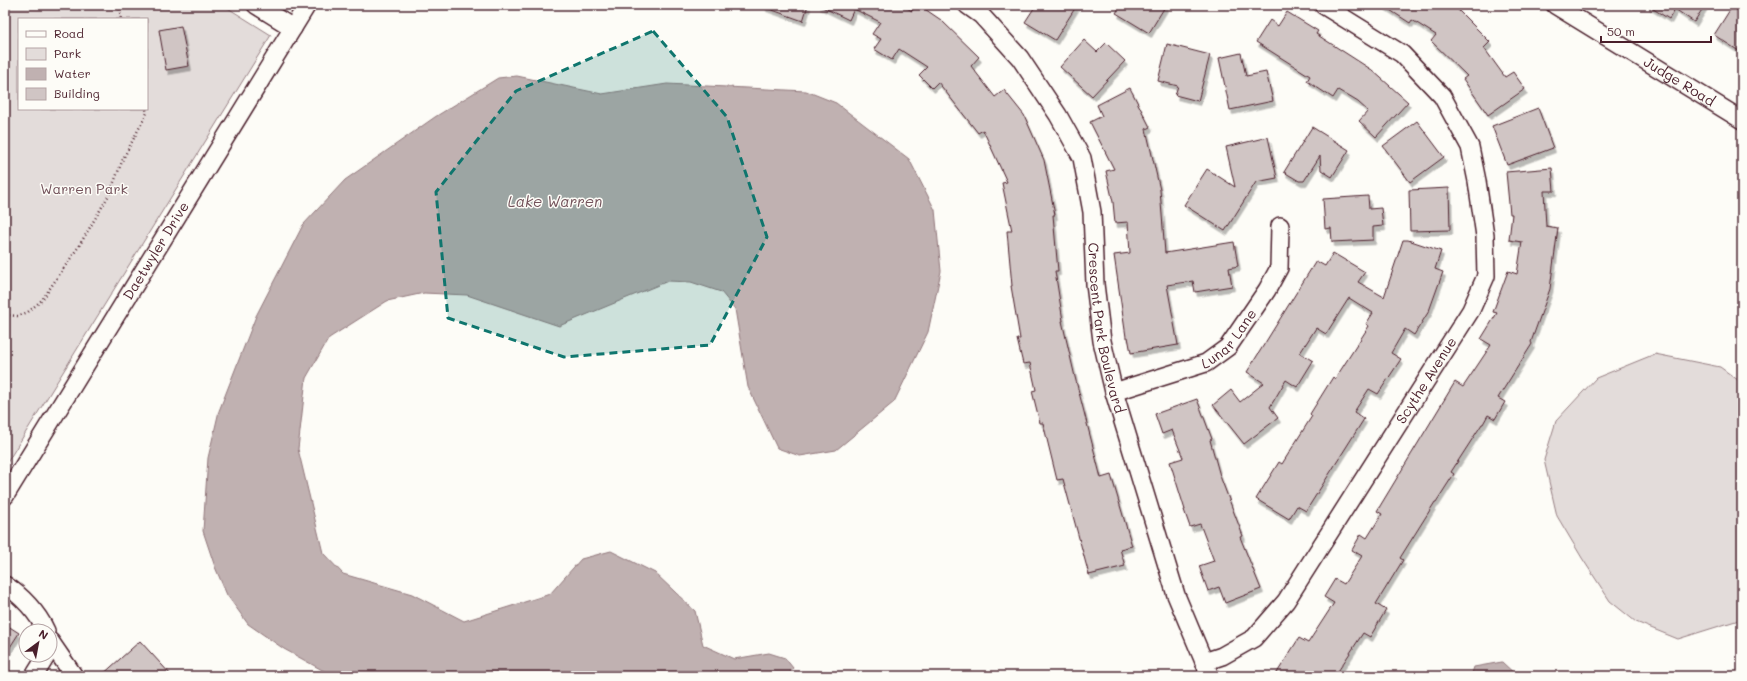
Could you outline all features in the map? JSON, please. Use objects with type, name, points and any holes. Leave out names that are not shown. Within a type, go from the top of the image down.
[{"type":"street","points":[[256,5],[293,28]]},
{"type":"street","name":"Daetwyler Drive","points":[[5,496],[307,5]]},
{"type":"street","name":"Crescent Park Boulevard","points":[[967,5],[984,10],[1020,58],[1058,115],[1082,158],[1092,212],[1095,284],[1102,341],[1114,392],[1176,595],[1207,669]]},
{"type":"street","name":"Scythe Avenue","points":[[1207,669],[1222,656],[1254,638],[1286,601],[1471,310],[1486,276],[1485,236],[1477,181],[1470,147],[1442,96],[1402,54],[1323,5]]},
{"type":"street","name":"Judge Road","points":[[1555,5],[1742,120]]},
{"type":"street","name":"Lunar Lane","points":[[1114,392],[1206,363],[1228,347],[1267,290],[1279,268],[1280,226]]},
{"type":"street","points":[[5,585],[14,591],[42,623]]},
{"type":"street","points":[[58,657],[74,676]]},
{"type":"street","points":[[34,676],[41,663]]},
{"type":"path","points":[[119,5],[121,18]]},
{"type":"path","points":[[5,315],[18,316],[28,312],[42,300],[71,258],[109,195],[123,158],[147,112],[146,110]]},
{"type":"highlighted area","points":[[653,31],[727,117],[767,237],[710,345],[564,357],[448,318],[436,192],[516,91]]},
{"type":"green space","name":"Warren Park","points":[[5,5],[223,5],[271,35],[5,466]]},
{"type":"green space","points":[[1655,354],[1720,367],[1742,383],[1742,619],[1678,639],[1636,622],[1610,601],[1557,516],[1544,460],[1556,421],[1596,378]]},
{"type":"water","name":"Lake Warren","points":[[517,76],[602,94],[667,84],[806,91],[836,103],[909,159],[935,210],[941,271],[928,332],[894,402],[836,450],[800,456],[777,448],[748,387],[735,309],[721,292],[691,282],[668,281],[559,326],[467,295],[424,293],[387,301],[329,338],[306,378],[298,449],[323,553],[343,574],[412,594],[464,621],[550,594],[581,559],[611,551],[655,573],[695,611],[703,645],[734,659],[769,653],[785,658],[793,668],[787,676],[333,676],[284,649],[248,624],[227,595],[215,567],[203,531],[208,458],[219,411],[256,316],[303,225],[345,180],[435,117],[498,78]]},
{"type":"water","points":[[1502,662],[1517,676],[1471,676],[1474,667]]},
{"type":"building","points":[[764,5],[808,5],[803,21],[764,7]]},
{"type":"building","points":[[818,5],[902,5],[912,11],[916,5],[919,5],[941,20],[979,57],[971,66],[995,97],[1004,90],[1024,115],[1044,160],[1055,215],[1053,215],[1058,271],[1055,271],[1062,321],[1075,377],[1101,478],[1111,475],[1132,546],[1120,549],[1125,566],[1089,575],[1063,479],[1057,480],[1043,423],[1040,423],[1032,391],[1036,390],[1030,363],[1023,364],[1017,339],[1020,339],[1011,286],[1007,231],[1012,231],[1002,183],[1007,182],[983,130],[978,133],[938,82],[932,88],[919,75],[927,67],[899,49],[892,60],[874,49],[881,39],[872,34],[880,22],[854,9],[849,20]]},
{"type":"building","points":[[1036,5],[1077,5],[1055,40],[1025,22]]},
{"type":"building","points":[[1121,5],[1166,5],[1149,33],[1116,13]]},
{"type":"building","points":[[1382,5],[1453,5],[1490,42],[1484,48],[1505,77],[1513,72],[1525,89],[1488,115],[1463,79],[1467,76],[1431,41],[1436,35],[1412,20],[1410,23]]},
{"type":"building","points":[[1647,5],[1705,5],[1694,22],[1675,9],[1669,19]]},
{"type":"building","points":[[1733,5],[1742,5],[1742,53],[1714,35]]},
{"type":"building","points":[[1287,12],[1318,31],[1316,34],[1372,70],[1408,102],[1376,137],[1359,121],[1368,111],[1358,102],[1338,90],[1333,98],[1307,81],[1310,76],[1256,42],[1270,20],[1278,26]]},
{"type":"building","points":[[181,26],[189,66],[166,70],[159,30]]},
{"type":"building","points":[[1084,40],[1097,52],[1106,43],[1125,61],[1092,96],[1060,67]]},
{"type":"building","points":[[1167,44],[1210,55],[1198,101],[1175,95],[1178,86],[1158,81]]},
{"type":"building","points":[[1241,53],[1246,76],[1266,72],[1273,101],[1230,110],[1219,58]]},
{"type":"building","points":[[1130,88],[1150,127],[1146,129],[1160,190],[1165,253],[1234,242],[1238,266],[1229,268],[1232,286],[1195,292],[1193,281],[1167,285],[1178,345],[1131,353],[1128,337],[1126,337],[1114,255],[1130,253],[1128,222],[1115,223],[1113,202],[1106,171],[1114,169],[1090,122],[1102,116],[1097,105]]},
{"type":"building","points":[[1538,108],[1553,148],[1507,165],[1492,126]]},
{"type":"building","points":[[1417,121],[1444,157],[1410,182],[1383,146]]},
{"type":"building","points":[[1312,127],[1349,150],[1332,177],[1321,170],[1320,156],[1304,181],[1299,181],[1284,172]]},
{"type":"building","points":[[1268,137],[1277,178],[1256,182],[1225,231],[1184,205],[1207,169],[1235,187],[1226,147]]},
{"type":"building","points":[[1552,168],[1554,191],[1544,191],[1546,226],[1558,228],[1550,289],[1531,342],[1532,344],[1498,398],[1505,402],[1495,419],[1488,415],[1451,472],[1454,474],[1400,558],[1403,560],[1376,604],[1386,610],[1370,637],[1363,633],[1335,676],[1275,676],[1299,638],[1308,643],[1334,603],[1324,597],[1335,579],[1344,584],[1362,556],[1352,550],[1361,534],[1367,538],[1382,514],[1377,511],[1455,382],[1463,387],[1491,345],[1481,339],[1497,313],[1493,312],[1508,271],[1517,274],[1522,242],[1509,240],[1512,214],[1510,214],[1506,172]]},
{"type":"building","points":[[1449,188],[1450,230],[1410,231],[1409,190]]},
{"type":"building","points":[[1368,196],[1369,209],[1381,208],[1383,226],[1373,227],[1373,240],[1332,242],[1331,228],[1325,229],[1323,199]]},
{"type":"building","points":[[1403,240],[1408,240],[1441,251],[1435,269],[1443,272],[1429,311],[1414,335],[1405,329],[1391,353],[1401,359],[1378,394],[1369,389],[1354,412],[1364,419],[1306,511],[1297,506],[1289,519],[1256,499],[1279,462],[1282,464],[1312,416],[1310,414],[1333,377],[1335,379],[1369,326],[1366,324],[1373,313],[1349,298],[1326,334],[1316,328],[1300,353],[1313,361],[1297,387],[1286,380],[1270,407],[1278,418],[1244,444],[1213,405],[1231,390],[1240,402],[1264,383],[1247,372],[1316,261],[1325,266],[1333,253],[1365,272],[1358,282],[1384,297]]},
{"type":"building","points":[[1197,399],[1212,439],[1210,440],[1220,476],[1243,536],[1240,537],[1261,589],[1225,603],[1219,587],[1208,591],[1199,566],[1214,561],[1200,524],[1190,527],[1184,510],[1170,462],[1183,458],[1172,430],[1162,434],[1155,414]]},
{"type":"building","points":[[5,624],[18,632],[18,635],[5,655]]},
{"type":"building","points":[[140,641],[172,676],[101,676]]}]
